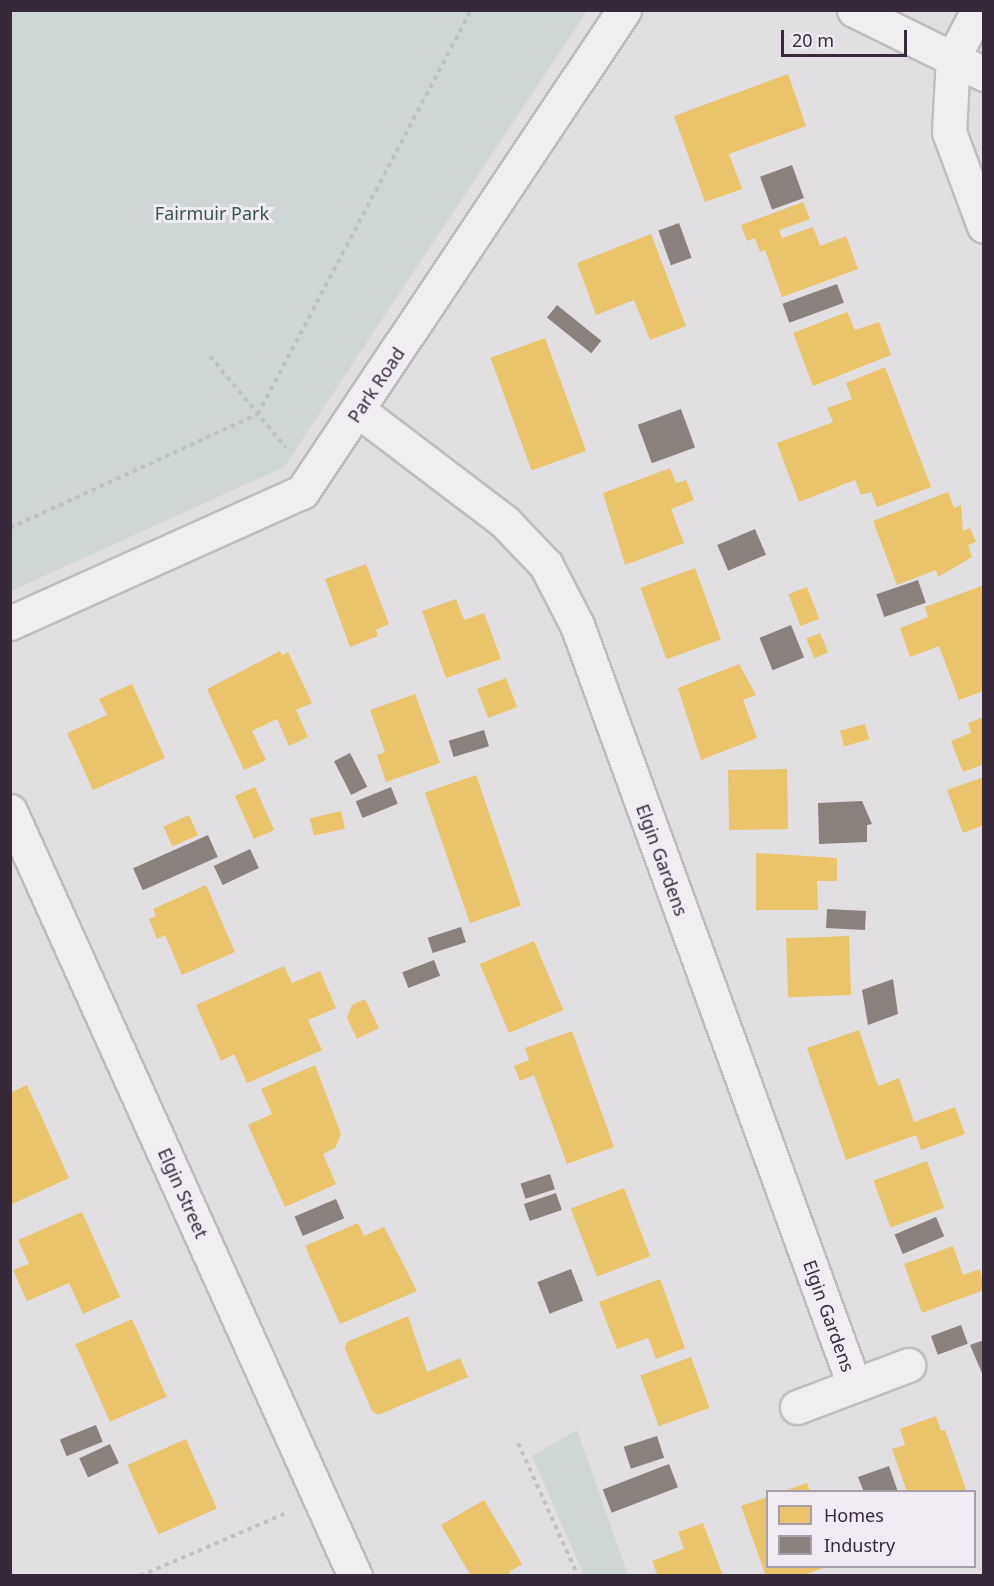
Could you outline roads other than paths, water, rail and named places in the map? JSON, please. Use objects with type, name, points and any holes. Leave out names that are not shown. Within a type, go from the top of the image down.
[{"type":"street","name":"Park Road","points":[[10,623],[302,492],[359,411],[624,10]]},
{"type":"street","points":[[854,10],[984,74]]},
{"type":"street","points":[[978,10],[953,58],[948,132],[984,226]]},
{"type":"street","name":"Elgin Gardens","points":[[359,411],[504,520],[546,566],[577,626],[854,1385]]},
{"type":"street","name":"Elgin Street","points":[[10,811],[355,1575]]},
{"type":"street","name":"Elgin Gardens","points":[[797,1407],[908,1365]]},
{"type":"park label","name":"Fairmuir Park","points":[[212,213]]}]
